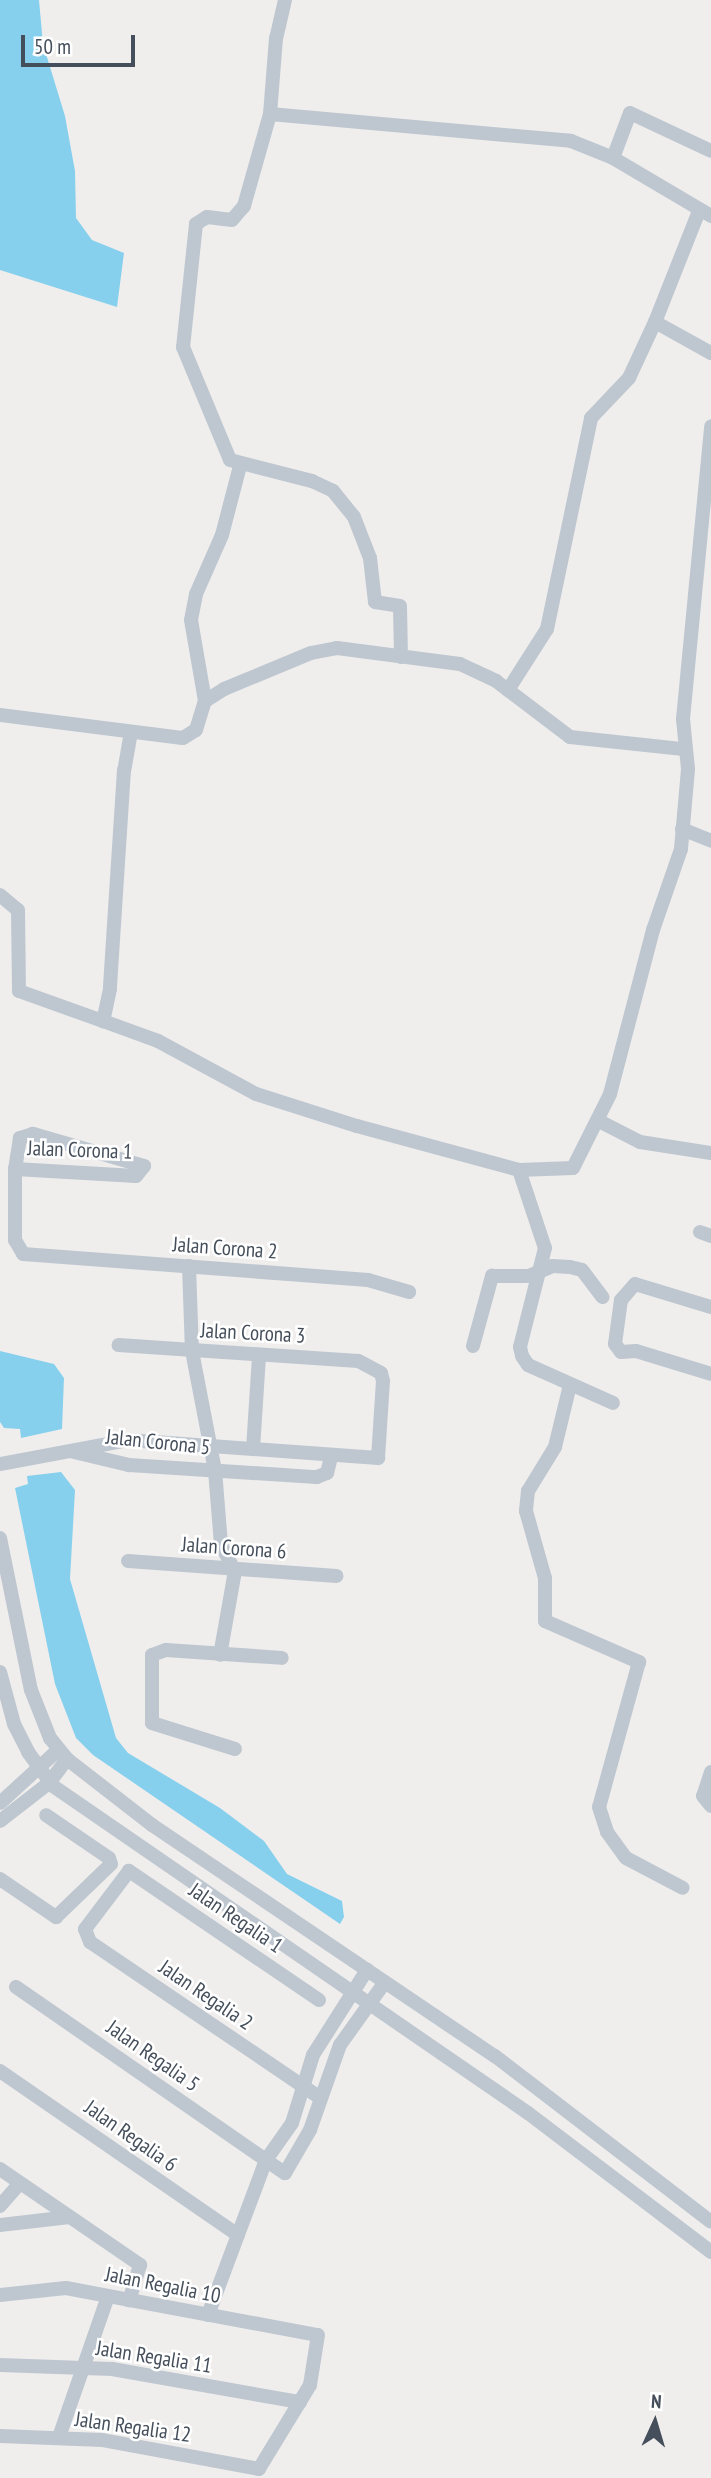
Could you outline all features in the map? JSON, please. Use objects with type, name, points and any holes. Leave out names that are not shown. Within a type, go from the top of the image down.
[{"type":"street","points":[[285,0],[276,37],[270,114],[240,214],[232,220],[207,217],[196,223],[183,338],[185,355],[228,455],[240,466],[313,481],[333,491],[354,517],[370,558],[375,601],[400,606],[401,657]]},
{"type":"street","points":[[613,158],[629,113],[711,151]]},
{"type":"street","points":[[270,114],[571,141],[613,158],[705,213],[629,378],[591,418],[547,629],[508,691]]},
{"type":"street","points":[[654,322],[711,353]]},
{"type":"street","points":[[0,895],[18,909],[19,990],[158,1041],[256,1094],[519,1170],[573,1168],[599,1121],[646,970],[653,929],[675,875],[688,769],[684,749],[697,538],[711,426]]},
{"type":"street","points":[[0,715],[183,738],[196,730],[205,701],[191,620],[196,594],[222,535],[240,466]]},
{"type":"street","points":[[205,701],[311,653],[337,648],[460,664],[508,691],[570,737],[684,749]]},
{"type":"street","points":[[103,1021],[110,989],[124,770],[131,732]]},
{"type":"street","points":[[682,829],[711,841]]},
{"type":"street","points":[[599,1121],[618,1135],[640,1142],[711,1153]]},
{"type":"street","name":"Jalan Corona 1","points":[[33,1134],[141,1162],[144,1170],[136,1176],[15,1169],[20,1138],[33,1134]]},
{"type":"street","name":"Jalan Corona 2","points":[[15,1169],[15,1240],[23,1254],[36,1258],[189,1266],[368,1280],[409,1292]]},
{"type":"street","points":[[519,1170],[544,1239],[539,1272],[520,1347],[528,1365],[613,1403]]},
{"type":"street","points":[[189,1266],[192,1351],[207,1447],[215,1470],[221,1545],[235,1571],[220,1655]]},
{"type":"street","points":[[473,1346],[492,1276],[529,1276],[552,1266],[582,1270],[602,1297]]},
{"type":"street","points":[[711,1307],[635,1284],[621,1300],[615,1344],[621,1352],[636,1352],[711,1374]]},
{"type":"street","name":"Jalan Corona 3","points":[[119,1345],[258,1356],[342,1357],[381,1373],[383,1415],[378,1458]]},
{"type":"street","points":[[253,1449],[258,1356]]},
{"type":"street","points":[[570,1385],[555,1447],[528,1491],[526,1511],[545,1578],[545,1621],[639,1662],[599,1807],[607,1832],[626,1858],[683,1888]]},
{"type":"street","name":"Jalan Corona 5","points":[[66,1450],[128,1440],[331,1457],[378,1458]]},
{"type":"street","points":[[0,1464],[66,1450]]},
{"type":"street","name":"Jalan Corona 5","points":[[66,1450],[129,1465],[317,1477],[327,1473],[331,1457]]},
{"type":"street","points":[[0,1538],[32,1690],[62,1754],[118,1801],[495,2056],[711,2222]]},
{"type":"street","name":"Jalan Corona 6","points":[[128,1561],[235,1571],[336,1576]]},
{"type":"street","points":[[235,1749],[152,1724],[154,1651],[282,1658]]},
{"type":"street","points":[[0,1672],[14,1724],[49,1783],[528,2113],[711,2252]]},
{"type":"street","points":[[0,1802],[62,1754]]},
{"type":"street","points":[[0,1821],[49,1783],[62,1754]]},
{"type":"street","points":[[709,1806],[703,1796],[711,1772]]},
{"type":"street","points":[[0,1879],[56,1917],[111,1860],[46,1815]]},
{"type":"street","name":"Jalan Regalia 1","points":[[86,1937],[85,1929],[129,1871],[320,2000]]},
{"type":"street","name":"Jalan Regalia 2","points":[[86,1937],[320,2098]]},
{"type":"street","points":[[208,2315],[266,2160],[292,2123],[321,2039],[367,1970]]},
{"type":"street","points":[[266,2160],[285,2173],[310,2130],[340,2045],[385,1982]]},
{"type":"street","name":"Jalan Regalia 5","points":[[16,1987],[266,2160]]},
{"type":"street","name":"Jalan Regalia 6","points":[[0,2071],[238,2235]]},
{"type":"street","points":[[0,2169],[140,2265],[129,2300]]},
{"type":"street","points":[[0,2206],[20,2183]]},
{"type":"street","points":[[0,2225],[70,2217]]},
{"type":"street","name":"Jalan Regalia 10","points":[[0,2295],[66,2288],[318,2336],[310,2385],[300,2402]]},
{"type":"street","points":[[59,2437],[108,2296]]},
{"type":"street","name":"Jalan Regalia 11","points":[[0,2365],[84,2367],[300,2402]]},
{"type":"street","name":"Jalan Regalia 12","points":[[0,2436],[102,2440],[259,2469],[300,2402]]},
{"type":"water","points":[[0,0],[39,0],[43,44],[65,116],[75,171],[76,218],[92,240],[124,253],[117,307],[0,270]]},
{"type":"water","points":[[0,1351],[54,1364],[64,1378],[62,1429],[21,1438],[20,1429],[4,1428],[0,1422]]},
{"type":"water","points":[[61,1472],[75,1490],[70,1579],[116,1738],[128,1753],[220,1808],[264,1841],[287,1874],[342,1901],[344,1917],[340,1924],[93,1755],[76,1738],[55,1684],[15,1488],[28,1484],[27,1476]]}]
